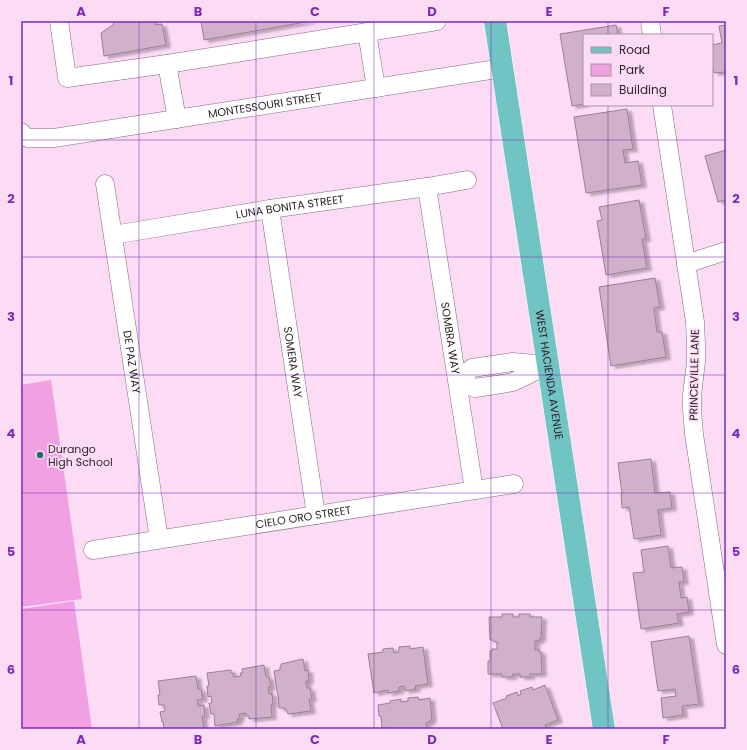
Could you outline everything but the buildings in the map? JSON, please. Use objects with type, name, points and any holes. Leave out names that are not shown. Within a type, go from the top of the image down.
[{"type":"main road","name":"WEST HACIENDA AVENUE","points":[[495,21],[604,729]]},
{"type":"street","points":[[59,21],[67,78],[167,64],[437,21]]},
{"type":"street","points":[[650,21],[652,34]]},
{"type":"street","points":[[367,32],[376,88]]},
{"type":"street","points":[[167,64],[177,119]]},
{"type":"street","name":"MONTESSOURI STREET","points":[[24,135],[54,138],[503,68]]},
{"type":"street","name":"PRINCEVILLE LANE","points":[[662,106],[696,329],[696,362],[692,395],[694,434],[726,645]]},
{"type":"street","name":"LUNA BONITA STREET","points":[[113,235],[270,209],[467,180]]},
{"type":"street","name":"DE PAZ WAY","points":[[105,184],[159,539]]},
{"type":"street","name":"SOMBRA WAY","points":[[427,187],[474,490]]},
{"type":"street","name":"SOMERA WAY","points":[[270,209],[316,515]]},
{"type":"street","points":[[686,264],[726,252]]},
{"type":"street","points":[[512,362],[548,365],[513,382],[496,385],[475,388],[458,380],[472,368],[512,362]]},
{"type":"street","points":[[494,365],[496,385]]},
{"type":"street","name":"CIELO ORO STREET","points":[[93,550],[514,484]]},
{"type":"green space","points":[[51,380],[82,599],[21,607],[21,385]]},
{"type":"green space","points":[[74,601],[92,729],[21,729],[21,609]]},
{"type":"place","name":"Durango High School","points":[[40,455]]}]
